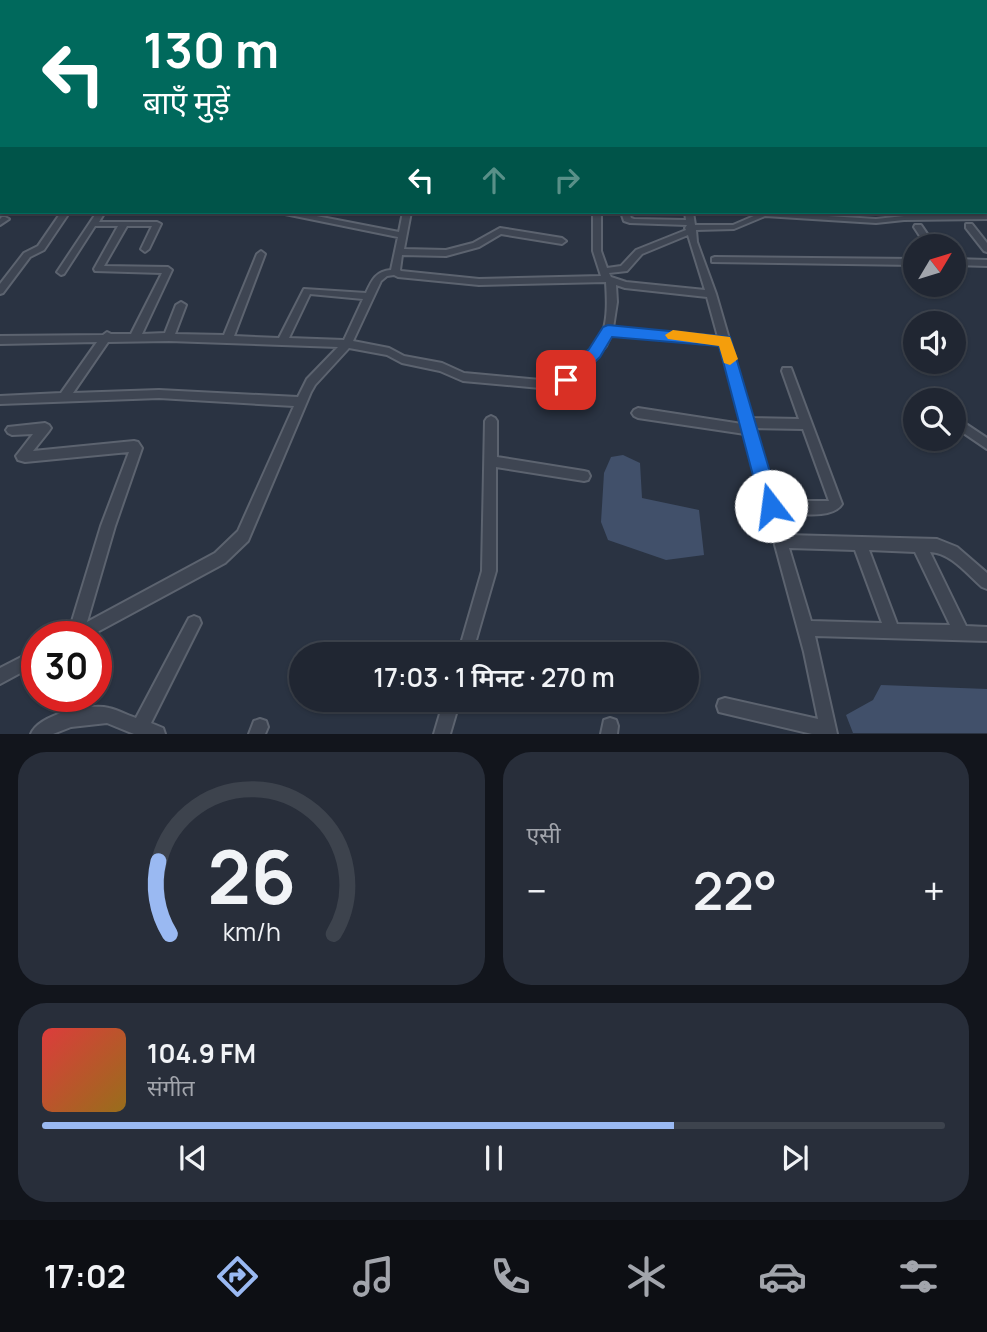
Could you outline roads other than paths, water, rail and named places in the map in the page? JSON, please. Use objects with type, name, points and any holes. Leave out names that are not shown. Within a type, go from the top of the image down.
[{"type":"street","points":[[767,0],[772,0]]},
{"type":"street","points":[[61,272],[100,214]]},
{"type":"street","points":[[295,214],[402,235]]},
{"type":"street","points":[[396,272],[407,214]]},
{"type":"street","points":[[0,340],[107,336],[347,344],[443,367],[463,377],[551,385],[566,380],[582,366],[595,353],[608,331],[612,302],[596,240],[597,214]]},
{"type":"street","points":[[626,214],[627,219],[633,221],[734,227],[764,214],[876,221],[987,217]]},
{"type":"street","points":[[0,291],[27,255],[41,248],[63,216]]},
{"type":"street","points":[[607,277],[624,269],[639,252],[689,223]]},
{"type":"street","points":[[689,223],[725,341],[805,628],[828,731],[725,706]]},
{"type":"street","points":[[92,224],[157,225],[145,249]]},
{"type":"street","points":[[124,224],[98,269],[168,270],[135,337]]},
{"type":"street","points":[[969,226],[987,249]]},
{"type":"street","points":[[918,227],[923,234]]},
{"type":"street","points":[[398,252],[446,253],[477,245],[500,231],[562,241]]},
{"type":"street","points":[[228,338],[261,254]]},
{"type":"street","points":[[715,260],[903,262]]},
{"type":"street","points":[[966,262],[987,263]]},
{"type":"street","points":[[102,621],[219,558],[238,543],[259,502],[311,382],[347,344],[368,296],[381,275],[396,272],[402,275],[479,282],[607,277],[675,292],[711,294]]},
{"type":"street","points":[[282,341],[305,294],[310,290],[368,296]]},
{"type":"street","points":[[169,337],[181,305]]},
{"type":"street","points":[[608,331],[725,341]]},
{"type":"street","points":[[64,397],[107,336]]},
{"type":"street","points":[[771,506],[829,508],[836,504],[788,371]]},
{"type":"street","points":[[0,400],[159,394],[302,402]]},
{"type":"street","points":[[638,413],[749,427],[807,424]]},
{"type":"street","points":[[468,642],[489,571],[491,421]]},
{"type":"street","points":[[12,430],[46,428],[22,456],[25,457],[134,446],[136,448],[79,621]]},
{"type":"street","points":[[966,429],[987,444]]},
{"type":"street","points":[[491,461],[584,476]]},
{"type":"street","points":[[780,541],[937,546],[952,552],[987,582]]},
{"type":"street","points":[[859,543],[893,632]]},
{"type":"street","points":[[919,545],[962,634]]},
{"type":"street","points":[[140,727],[194,624]]},
{"type":"street","points":[[805,628],[987,634]]},
{"type":"street","points":[[0,676],[21,665]]},
{"type":"street","points":[[442,733],[448,712]]},
{"type":"street","points":[[39,733],[54,724],[89,715],[107,715],[157,733]]},
{"type":"water","points":[[623,455],[640,463],[642,498],[699,510],[704,555],[666,560],[608,540],[601,522],[604,473],[611,457]]},
{"type":"water","points":[[881,685],[987,689],[987,733],[853,733],[846,715],[873,700]]}]
